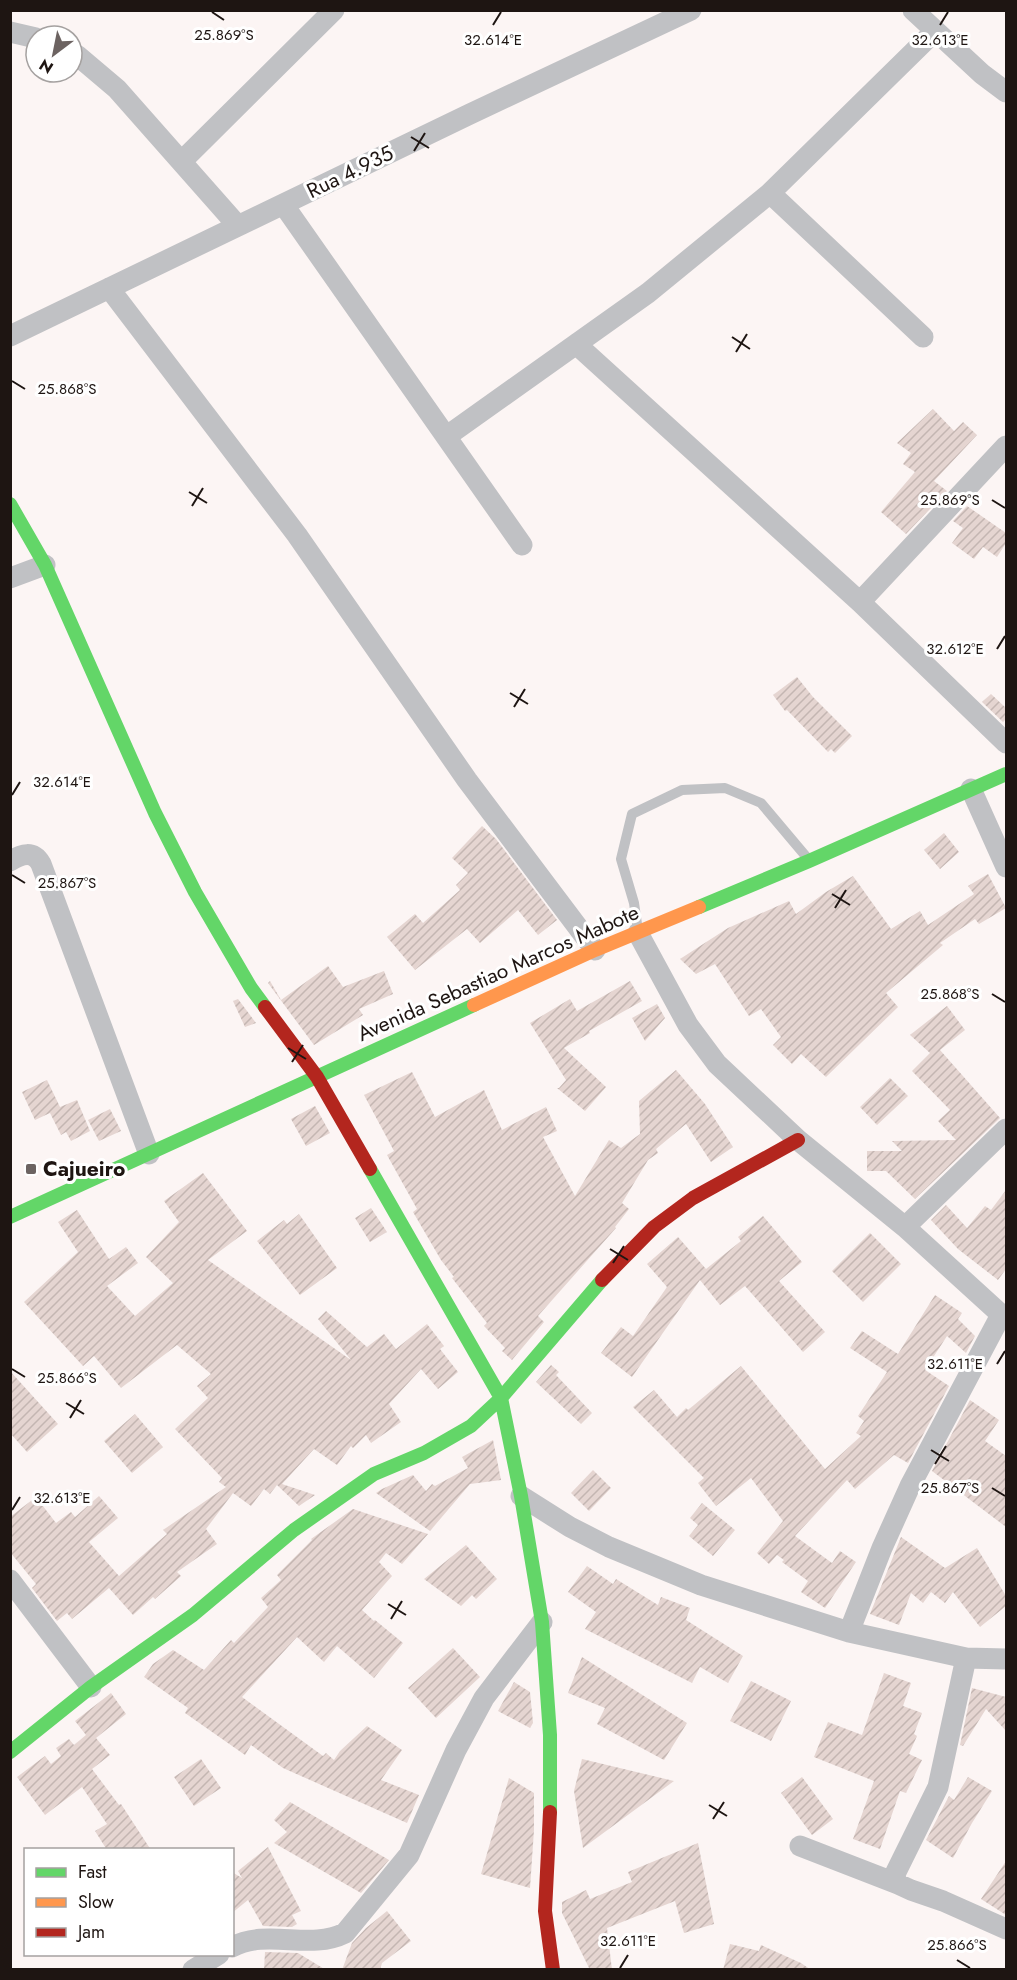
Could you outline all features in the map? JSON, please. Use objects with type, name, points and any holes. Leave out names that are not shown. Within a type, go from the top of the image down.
[{"type":"street","points":[[182,161],[334,10]]},
{"type":"street","name":"Rua 4.935","points":[[10,336],[691,10]]},
{"type":"street","points":[[913,10],[982,74],[1006,92]]},
{"type":"street","points":[[447,436],[648,293],[771,193],[935,31]]},
{"type":"street","points":[[84,61],[117,89],[238,226]]},
{"type":"street","points":[[771,193],[923,337]]},
{"type":"street","points":[[283,204],[522,545]]},
{"type":"street","points":[[108,288],[297,535],[467,780],[595,950]]},
{"type":"street","points":[[576,344],[860,602],[1006,743]]},
{"type":"street","points":[[860,602],[1006,446]]},
{"type":"street","points":[[10,504],[45,565],[155,813],[195,892],[251,987],[317,1077],[501,1398],[521,1496],[542,1622],[550,1735],[550,1831],[545,1911],[553,1970]]},
{"type":"street","points":[[10,578],[45,565]]},
{"type":"street","name":"Avenida Sebastiao Marcos Mabote","points":[[10,1217],[595,950],[809,861],[1006,774]]},
{"type":"street","points":[[971,789],[1006,867]]},
{"type":"street","points":[[10,861],[22,855],[30,854],[37,857],[149,1154]]},
{"type":"street","points":[[638,933],[688,1025],[717,1064],[798,1140],[905,1227],[1004,1317],[910,1486],[882,1548],[849,1632]]},
{"type":"street","points":[[905,1227],[1006,1129]]},
{"type":"street","points":[[10,1752],[91,1687],[193,1615],[294,1530],[374,1474],[424,1453],[471,1426],[501,1398],[598,1284],[654,1227],[693,1198],[798,1140]]},
{"type":"street","points":[[521,1496],[570,1527],[609,1547],[701,1585],[849,1632],[966,1658],[1006,1659]]},
{"type":"street","points":[[10,1580],[91,1687]]},
{"type":"street","points":[[234,1946],[262,1939],[310,1942],[334,1938],[345,1933],[408,1855],[456,1750],[484,1698],[542,1622]]},
{"type":"street","points":[[898,1884],[894,1876],[938,1787],[966,1658]]},
{"type":"street","points":[[800,1846],[943,1901],[1006,1929]]},
{"type":"street","points":[[193,1970],[216,1956]]},
{"type":"lane","points":[[638,933],[634,903],[621,859],[632,814],[682,790],[725,788],[761,803],[809,861]]},
{"type":"building","points":[[933,409],[954,431],[963,422],[977,435],[934,481],[947,491],[906,534],[881,512],[915,472],[903,464],[911,453],[897,443]]},
{"type":"building","points":[[967,506],[1006,533],[1006,543],[997,557],[983,547],[974,559],[952,543],[963,528],[953,521]]},
{"type":"building","points":[[797,677],[813,697],[852,736],[835,753],[831,749],[828,752],[787,710],[785,711],[773,695]]},
{"type":"building","points":[[991,694],[1006,708],[1006,719],[1003,722],[982,702]]},
{"type":"building","points":[[482,826],[496,839],[557,920],[538,935],[518,910],[480,943],[467,929],[415,970],[387,937],[415,914],[423,923],[460,890],[456,885],[468,873],[452,858]]},
{"type":"building","points":[[944,833],[959,852],[940,869],[924,850]]},
{"type":"building","points":[[988,874],[1006,908],[979,924],[975,919],[940,943],[943,945],[886,993],[898,1007],[826,1077],[801,1054],[792,1064],[773,1045],[781,1037],[761,1009],[749,1016],[715,964],[696,974],[680,959],[728,928],[789,901],[796,914],[853,876],[891,929],[920,911],[928,925],[974,894],[968,886]]},
{"type":"building","points":[[328,966],[343,987],[384,971],[393,994],[359,1009],[363,1015],[314,1045],[268,983],[270,981],[281,1000]]},
{"type":"building","points":[[630,981],[642,1001],[564,1048],[606,1087],[585,1111],[557,1088],[566,1080],[530,1023],[570,999],[577,1011]]},
{"type":"building","points":[[238,999],[256,1023],[245,1027],[233,1001]]},
{"type":"building","points":[[657,1004],[665,1018],[645,1041],[632,1018]]},
{"type":"building","points":[[947,1006],[965,1030],[940,1050],[1000,1118],[915,1199],[886,1171],[867,1171],[867,1151],[902,1151],[892,1141],[956,1140],[938,1121],[950,1110],[912,1071],[930,1053],[910,1035]]},
{"type":"building","points":[[676,1070],[705,1104],[733,1147],[711,1162],[686,1124],[656,1149],[658,1153],[648,1160],[622,1203],[629,1209],[616,1228],[538,1316],[544,1322],[512,1360],[502,1351],[505,1348],[484,1326],[487,1323],[452,1278],[454,1277],[441,1260],[413,1212],[417,1209],[387,1155],[394,1151],[364,1095],[412,1072],[435,1117],[484,1090],[502,1130],[546,1107],[557,1131],[543,1137],[575,1196],[609,1140],[621,1148],[640,1134],[639,1101]]},
{"type":"building","points":[[890,1078],[908,1096],[877,1125],[860,1107]]},
{"type":"building","points":[[47,1080],[60,1107],[77,1100],[90,1131],[71,1141],[66,1132],[61,1135],[50,1113],[35,1120],[22,1092]]},
{"type":"building","points":[[315,1106],[330,1133],[306,1146],[291,1119]]},
{"type":"building","points":[[110,1109],[121,1131],[99,1141],[88,1120]]},
{"type":"building","points":[[203,1173],[247,1231],[208,1260],[351,1360],[318,1319],[326,1311],[367,1347],[384,1334],[396,1349],[427,1324],[444,1346],[440,1349],[458,1372],[438,1389],[421,1369],[389,1404],[401,1422],[371,1443],[366,1435],[353,1448],[351,1446],[337,1465],[314,1449],[282,1484],[315,1495],[299,1506],[277,1485],[270,1494],[264,1489],[251,1506],[233,1493],[206,1529],[217,1544],[177,1572],[181,1576],[133,1615],[109,1588],[72,1619],[67,1613],[57,1621],[32,1588],[36,1584],[10,1552],[10,1517],[36,1497],[56,1523],[71,1512],[75,1517],[99,1496],[118,1518],[89,1542],[119,1576],[167,1534],[163,1530],[226,1487],[219,1482],[222,1478],[175,1429],[208,1398],[197,1386],[211,1374],[177,1345],[121,1388],[94,1356],[83,1366],[24,1302],[78,1252],[58,1222],[77,1210],[109,1259],[126,1247],[138,1263],[107,1286],[135,1316],[173,1283],[146,1257],[179,1222],[164,1201]]},
{"type":"building","points":[[1006,1190],[1006,1269],[998,1280],[958,1249],[931,1220],[946,1205],[967,1228],[985,1206],[991,1210]]},
{"type":"building","points":[[371,1208],[387,1232],[370,1242],[355,1218]]},
{"type":"building","points":[[299,1214],[337,1268],[300,1295],[257,1241],[284,1220],[287,1224]]},
{"type":"building","points":[[763,1216],[802,1262],[779,1281],[825,1332],[803,1352],[745,1286],[720,1305],[700,1280],[632,1377],[601,1353],[621,1327],[633,1336],[667,1287],[647,1264],[678,1237],[706,1269],[741,1241],[738,1237]]},
{"type":"building","points":[[870,1233],[901,1264],[863,1302],[832,1271]]},
{"type":"building","points":[[935,1295],[962,1313],[958,1319],[975,1336],[966,1353],[947,1336],[925,1370],[949,1386],[908,1463],[894,1455],[855,1489],[847,1480],[795,1536],[832,1563],[840,1551],[856,1562],[825,1608],[801,1592],[808,1581],[782,1562],[784,1560],[777,1555],[769,1564],[757,1553],[783,1521],[751,1478],[716,1506],[698,1483],[704,1478],[633,1407],[654,1390],[677,1417],[741,1366],[825,1469],[861,1436],[856,1433],[864,1421],[858,1416],[887,1372],[850,1348],[862,1331],[898,1354]]},
{"type":"building","points":[[551,1365],[559,1372],[556,1375],[592,1413],[581,1424],[536,1382]]},
{"type":"building","points":[[10,1371],[58,1424],[27,1452],[10,1433]]},
{"type":"building","points":[[970,1400],[999,1420],[985,1441],[1006,1456],[1006,1527],[932,1471]]},
{"type":"building","points":[[135,1414],[163,1447],[132,1473],[104,1441]]},
{"type":"building","points":[[493,1440],[501,1480],[470,1484],[430,1531],[376,1493],[413,1475],[426,1491],[432,1484],[435,1486],[468,1468],[462,1457]]},
{"type":"building","points":[[593,1470],[611,1488],[589,1511],[571,1493]]},
{"type":"building","points":[[702,1503],[735,1530],[713,1556],[689,1536],[698,1525],[690,1518]]},
{"type":"building","points":[[353,1509],[428,1534],[402,1564],[386,1553],[379,1562],[392,1576],[362,1610],[403,1643],[374,1678],[337,1646],[324,1662],[297,1637],[242,1697],[323,1756],[326,1753],[334,1760],[340,1751],[367,1726],[402,1750],[381,1780],[419,1795],[407,1823],[283,1768],[251,1745],[245,1755],[185,1713],[188,1708],[144,1677],[153,1664],[173,1650],[204,1670],[231,1640],[234,1643],[268,1607],[261,1598],[281,1580],[277,1575],[311,1539]]},
{"type":"building","points":[[901,1537],[945,1568],[977,1548],[1006,1596],[1006,1606],[980,1627],[953,1592],[945,1603],[931,1592],[923,1603],[911,1593],[899,1625],[870,1614]]},
{"type":"building","points":[[466,1545],[497,1579],[476,1599],[472,1595],[461,1606],[424,1579]]},
{"type":"building","points":[[587,1566],[613,1584],[616,1579],[658,1605],[661,1597],[690,1608],[686,1620],[743,1656],[728,1683],[700,1667],[692,1683],[585,1629],[596,1612],[568,1592]]},
{"type":"building","points":[[453,1648],[480,1677],[436,1718],[408,1688]]},
{"type":"building","points":[[582,1657],[687,1723],[664,1760],[597,1724],[605,1708],[568,1693]]},
{"type":"building","points":[[884,1673],[911,1683],[903,1706],[922,1713],[914,1734],[917,1736],[909,1754],[922,1760],[906,1793],[900,1791],[880,1849],[853,1839],[874,1781],[814,1757],[828,1722],[862,1735]]},
{"type":"building","points":[[751,1681],[791,1701],[771,1741],[730,1721]]},
{"type":"building","points":[[514,1682],[530,1692],[533,1723],[530,1728],[498,1711]]},
{"type":"building","points":[[972,1688],[1006,1697],[1006,1731],[986,1709],[963,1746],[960,1745]]},
{"type":"building","points":[[111,1693],[126,1714],[96,1738],[110,1755],[92,1769],[119,1805],[121,1804],[150,1848],[106,1848],[95,1831],[107,1824],[82,1787],[45,1815],[17,1777],[45,1756],[51,1764],[61,1756],[56,1748],[69,1739],[74,1745],[86,1735],[75,1721]]},
{"type":"building","points":[[201,1759],[221,1788],[194,1806],[174,1777]]},
{"type":"building","points":[[582,1759],[674,1781],[583,1848],[574,1791]]},
{"type":"building","points":[[802,1777],[833,1819],[812,1835],[781,1793]]},
{"type":"building","points":[[968,1777],[992,1791],[953,1858],[926,1840],[949,1796],[954,1800]]},
{"type":"building","points":[[509,1778],[534,1793],[530,1888],[481,1874]]},
{"type":"building","points":[[290,1802],[389,1860],[361,1893],[274,1843],[287,1832],[274,1820]]},
{"type":"building","points":[[698,1843],[714,1924],[684,1933],[675,1901],[607,1928],[612,1970],[590,1970],[562,1913],[562,1902],[586,1890],[590,1899],[632,1882],[628,1872]]},
{"type":"building","points":[[268,1847],[301,1911],[292,1915],[297,1924],[292,1927],[263,1926],[248,1900],[234,1911],[234,1873],[242,1878],[238,1871]]},
{"type":"building","points":[[1006,1861],[1006,1915],[981,1899]]},
{"type":"building","points":[[387,1911],[411,1941],[382,1963],[380,1970],[342,1970],[352,1943]]},
{"type":"building","points":[[730,1944],[759,1951],[761,1945],[811,1970],[723,1970]]},
{"type":"building","points":[[265,1952],[298,1953],[326,1970],[264,1970]]},
{"type":"traffic: fast","points":[[10,504],[45,565],[155,813],[195,892],[251,988],[265,1007]]},
{"type":"traffic: fast","points":[[699,907],[1006,774]]},
{"type":"traffic: fast","points":[[10,1217],[474,1005]]},
{"type":"traffic: fast","points":[[370,1169],[501,1398],[521,1496],[542,1622],[550,1735],[550,1812]]},
{"type":"traffic: fast","points":[[10,1752],[91,1687],[193,1615],[294,1530],[374,1474],[424,1453],[471,1426],[501,1398],[602,1280]]},
{"type":"traffic: slow","points":[[474,1005],[595,950],[699,907]]},
{"type":"traffic: jam","points":[[265,1007],[317,1077],[370,1169]]},
{"type":"traffic: jam","points":[[602,1280],[654,1227],[693,1198],[798,1140]]},
{"type":"traffic: jam","points":[[550,1812],[545,1911],[553,1970]]},
{"type":"place","name":"Cajueiro","points":[[31,1169]]}]
